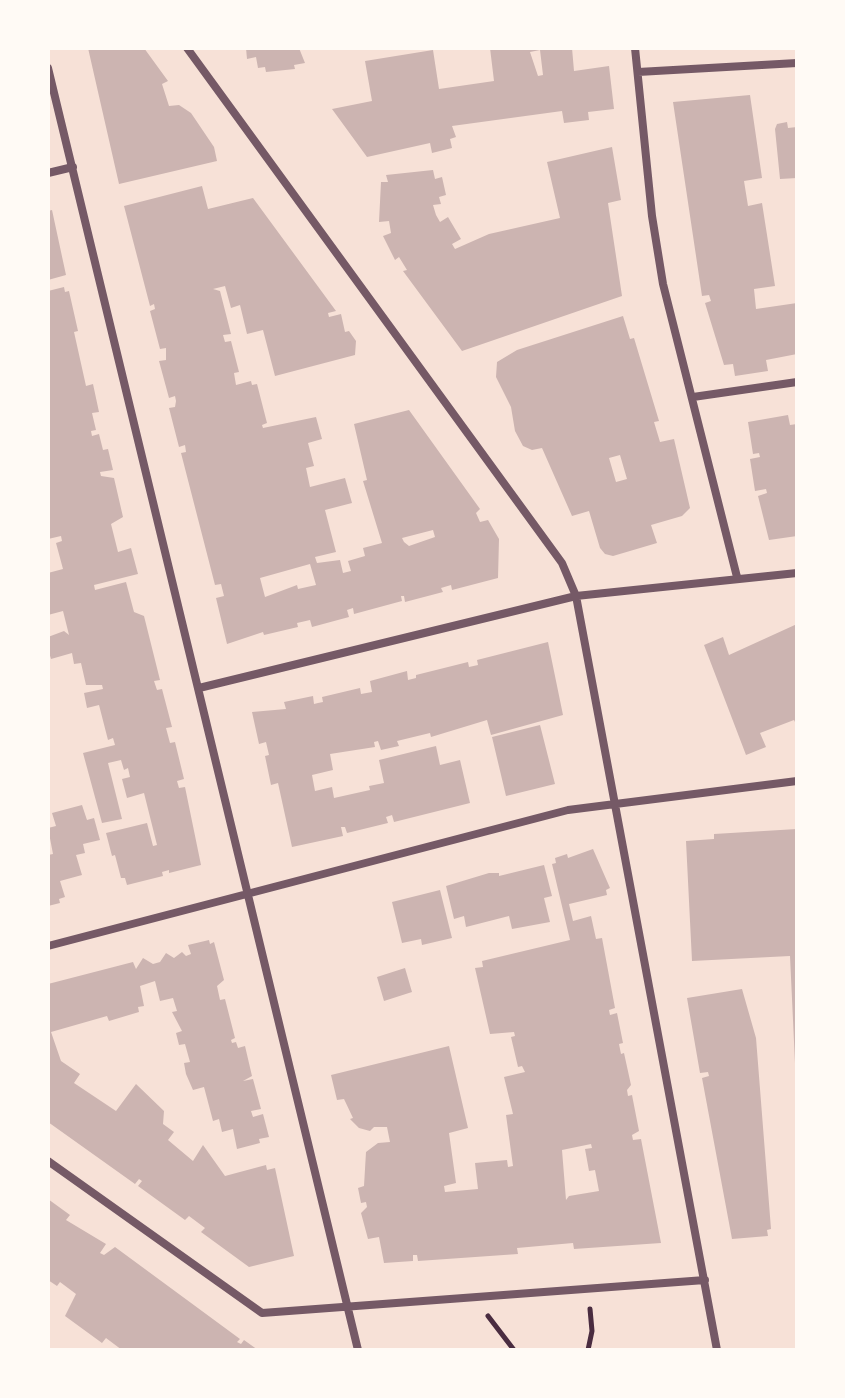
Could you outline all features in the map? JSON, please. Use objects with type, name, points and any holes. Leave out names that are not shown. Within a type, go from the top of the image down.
[{"type":"street","points":[[187,48],[562,563],[576,596],[717,1350]]},
{"type":"street","points":[[635,48],[656,248],[737,577]]},
{"type":"street","points":[[638,72],[797,63]]},
{"type":"street","points":[[48,68],[358,1350]]},
{"type":"street","points":[[48,173],[73,167]]},
{"type":"street","points":[[693,397],[797,382]]},
{"type":"street","points":[[199,688],[576,596],[797,573]]},
{"type":"street","points":[[48,946],[568,810],[615,801],[797,781]]},
{"type":"street","points":[[48,1161],[262,1313],[705,1280]]},
{"type":"path","points":[[588,1350],[592,1331],[589,1288]]},
{"type":"path","points":[[473,1296],[514,1350]]},
{"type":"building","points":[[88,48],[144,48],[168,81],[162,84],[169,106],[179,105],[191,113],[214,147],[217,161],[119,184]]},
{"type":"building","points":[[246,48],[299,48],[305,63],[294,65],[295,69],[266,72],[265,67],[258,68],[256,57],[247,59]]},
{"type":"building","points":[[490,48],[572,48],[574,71],[609,66],[614,109],[588,112],[589,120],[564,123],[562,111],[452,126],[456,137],[450,139],[452,148],[432,153],[430,143],[367,157],[332,109],[372,101],[365,61],[433,50],[439,89],[494,81]],"holes":[[[540,50],[543,75],[538,76],[530,52]]]},
{"type":"building","points":[[750,95],[762,178],[744,181],[748,206],[762,203],[775,286],[754,289],[756,309],[797,303],[797,354],[766,360],[768,371],[735,376],[733,364],[724,365],[705,303],[711,301],[709,295],[702,296],[673,102]]},
{"type":"building","points":[[787,122],[788,128],[797,127],[797,178],[780,179],[775,129],[777,124]]},
{"type":"building","points":[[612,147],[621,200],[608,203],[622,296],[462,351],[403,271],[407,270],[399,257],[395,260],[383,236],[391,233],[389,221],[379,222],[381,182],[388,182],[386,175],[433,170],[435,179],[442,177],[446,195],[439,197],[441,204],[433,205],[440,222],[448,217],[461,239],[452,244],[455,249],[489,234],[560,218],[547,162]]},
{"type":"building","points":[[202,186],[208,209],[253,198],[336,311],[328,313],[329,317],[341,314],[345,332],[349,331],[356,341],[355,355],[275,376],[263,330],[247,334],[240,305],[231,308],[225,286],[213,289],[220,291],[231,334],[223,335],[225,342],[231,341],[239,372],[234,373],[236,385],[251,381],[252,385],[257,384],[267,423],[262,425],[263,428],[316,417],[322,439],[308,443],[314,466],[306,468],[310,487],[345,478],[352,503],[325,510],[336,552],[315,557],[317,563],[340,560],[343,573],[351,571],[348,561],[365,556],[363,548],[382,543],[363,481],[367,480],[354,424],[409,410],[480,509],[476,513],[480,522],[488,520],[499,539],[498,578],[452,590],[451,585],[441,588],[443,592],[405,602],[404,596],[401,596],[402,601],[354,614],[353,608],[347,610],[349,617],[312,627],[310,620],[297,623],[298,627],[264,635],[263,632],[227,644],[216,598],[224,596],[221,584],[215,585],[181,453],[186,452],[185,445],[179,447],[169,408],[175,407],[175,396],[169,398],[159,361],[166,360],[166,348],[160,349],[150,311],[155,309],[154,304],[150,306],[124,206]],"holes":[[[433,530],[435,537],[409,546],[402,538]],[[310,564],[316,585],[298,589],[297,585],[265,597],[260,578]]]},
{"type":"building","points":[[52,210],[66,275],[48,280],[48,211]]},
{"type":"building","points":[[64,287],[65,292],[69,291],[78,331],[74,332],[86,386],[93,384],[99,412],[92,413],[96,430],[91,431],[92,436],[99,434],[103,450],[108,449],[113,470],[100,472],[101,476],[114,478],[123,517],[111,524],[118,552],[131,548],[138,574],[94,585],[95,590],[126,582],[134,612],[144,616],[160,680],[154,681],[157,690],[162,689],[172,727],[166,728],[170,743],[175,742],[184,779],[177,781],[179,788],[185,787],[201,865],[169,873],[169,870],[162,872],[163,876],[127,885],[125,878],[121,878],[115,855],[112,856],[106,833],[147,823],[153,846],[157,845],[144,793],[127,798],[122,779],[130,777],[128,768],[124,770],[121,760],[108,763],[122,819],[102,823],[83,753],[115,745],[113,738],[108,740],[99,705],[87,708],[84,693],[103,689],[102,685],[86,685],[81,663],[74,664],[72,653],[51,659],[48,649],[48,637],[64,631],[69,635],[63,611],[48,615],[48,573],[63,569],[56,543],[62,541],[61,536],[48,539],[48,291]]},
{"type":"building","points":[[623,316],[630,339],[634,338],[659,421],[654,422],[660,442],[674,439],[690,508],[682,516],[651,525],[657,543],[613,556],[605,554],[600,548],[589,511],[572,516],[542,448],[532,450],[523,446],[515,431],[511,407],[496,377],[497,362],[517,350]],"holes":[[[620,455],[627,479],[616,482],[609,458]]]},
{"type":"building","points":[[788,415],[790,425],[797,424],[797,536],[769,540],[758,496],[767,493],[766,489],[755,491],[750,459],[760,457],[759,453],[753,454],[748,422]]},
{"type":"building","points":[[797,624],[797,726],[794,720],[760,733],[766,747],[746,755],[704,645],[723,637],[729,655]]},
{"type":"building","points":[[548,642],[563,715],[491,735],[487,720],[431,737],[430,733],[397,741],[399,746],[381,750],[378,741],[374,742],[375,747],[330,754],[333,770],[312,775],[315,791],[332,787],[334,798],[370,790],[369,786],[384,783],[379,760],[436,746],[440,765],[460,760],[470,803],[394,822],[392,815],[386,817],[388,823],[347,833],[345,827],[341,827],[343,836],[292,847],[278,783],[271,785],[265,756],[269,755],[266,742],[259,744],[252,712],[286,709],[284,702],[313,696],[314,704],[323,702],[322,697],[360,688],[361,694],[372,692],[370,681],[407,671],[408,680],[416,678],[416,675],[468,662],[469,667],[478,665],[477,660]]},
{"type":"building","points":[[540,725],[555,784],[506,796],[492,737]]},
{"type":"building","points":[[82,805],[87,820],[94,818],[100,840],[83,844],[85,853],[76,855],[82,875],[60,881],[65,897],[59,899],[60,903],[48,906],[48,855],[53,854],[48,828],[56,826],[52,813]]},
{"type":"building","points":[[797,829],[795,1063],[790,956],[692,961],[686,841],[714,839],[714,834]]},
{"type":"building","points":[[593,849],[610,888],[606,890],[607,895],[569,904],[573,921],[591,916],[596,939],[602,938],[615,1008],[609,1010],[610,1015],[617,1013],[623,1043],[619,1044],[631,1085],[627,1090],[628,1096],[632,1095],[639,1131],[632,1135],[633,1140],[641,1139],[661,1243],[574,1249],[573,1243],[517,1248],[518,1254],[418,1261],[417,1255],[413,1255],[413,1261],[384,1263],[379,1237],[368,1239],[361,1213],[367,1207],[366,1202],[361,1203],[358,1188],[364,1186],[366,1152],[378,1143],[390,1142],[387,1127],[374,1127],[370,1131],[359,1128],[350,1119],[353,1118],[344,1099],[337,1100],[331,1075],[449,1046],[468,1128],[449,1133],[456,1183],[444,1186],[445,1192],[478,1189],[475,1163],[507,1160],[508,1167],[513,1166],[506,1115],[513,1114],[504,1077],[525,1072],[522,1066],[518,1067],[511,1037],[515,1036],[514,1032],[490,1034],[475,968],[483,967],[482,961],[570,940],[552,864],[556,863],[555,858],[567,854],[568,858]],"holes":[[[591,1144],[592,1148],[585,1149],[589,1171],[595,1170],[599,1191],[569,1196],[566,1200],[562,1150]]]},
{"type":"building","points":[[544,865],[552,896],[544,898],[550,922],[512,929],[509,916],[466,927],[464,916],[454,919],[446,886],[489,873],[499,873],[499,876]]},
{"type":"building","points":[[440,890],[452,938],[422,945],[421,939],[402,943],[392,902]]},
{"type":"building","points":[[209,940],[210,944],[214,942],[224,980],[217,986],[220,1000],[225,999],[235,1038],[231,1040],[232,1043],[236,1042],[238,1048],[245,1046],[252,1076],[243,1081],[253,1079],[261,1109],[251,1111],[253,1117],[263,1114],[269,1137],[259,1139],[260,1143],[237,1149],[233,1129],[222,1132],[219,1119],[213,1121],[204,1087],[193,1090],[186,1074],[184,1063],[190,1062],[185,1044],[179,1045],[176,1033],[182,1031],[172,1012],[177,1011],[173,998],[160,1001],[155,981],[140,986],[144,1006],[138,1007],[139,1012],[109,1021],[107,1016],[51,1032],[61,1061],[80,1074],[74,1083],[116,1111],[136,1084],[164,1111],[163,1124],[174,1132],[168,1140],[193,1161],[203,1145],[225,1176],[266,1165],[267,1170],[275,1168],[294,1256],[249,1267],[201,1232],[205,1228],[189,1216],[185,1220],[138,1186],[142,1181],[139,1179],[135,1184],[48,1122],[48,984],[133,962],[136,969],[143,958],[153,964],[160,962],[166,953],[174,958],[182,952],[186,956],[191,954],[188,945]]},
{"type":"building","points":[[405,968],[412,992],[384,1001],[377,977]]},
{"type":"building","points":[[742,989],[756,1038],[771,1229],[767,1230],[768,1236],[732,1239],[702,1078],[709,1076],[708,1072],[700,1073],[687,998]]},
{"type":"building","points":[[48,1199],[70,1215],[66,1220],[106,1244],[100,1253],[104,1255],[115,1247],[240,1339],[237,1342],[241,1344],[244,1340],[258,1350],[122,1350],[106,1338],[102,1343],[65,1316],[76,1294],[60,1282],[57,1286],[48,1280]]}]
